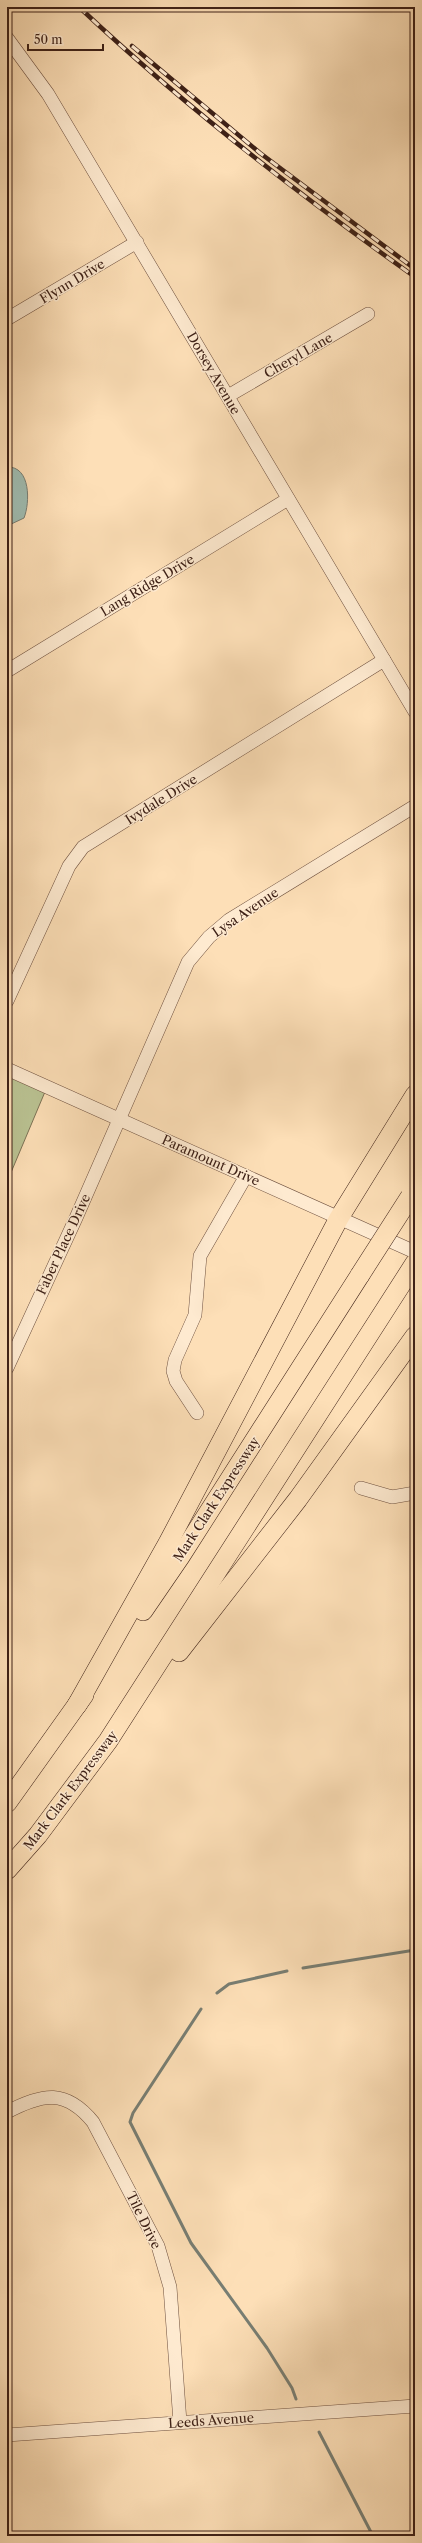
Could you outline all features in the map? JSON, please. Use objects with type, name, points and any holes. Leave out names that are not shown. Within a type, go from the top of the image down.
[{"type":"highway","points":[[77,1705],[168,1543],[339,1218],[415,1095]]},
{"type":"highway","name":"Mark Clark Expressway","points":[[7,1803],[180,1557],[412,1193]]},
{"type":"highway","name":"Mark Clark Expressway","points":[[7,1870],[38,1834],[108,1741],[415,1263]]},
{"type":"highway","points":[[108,1741],[298,1499],[415,1336]]},
{"type":"street","name":"Dorsey Avenue","points":[[7,38],[48,94],[415,712]]},
{"type":"street","name":"Flynn Drive","points":[[7,319],[137,242]]},
{"type":"street","name":"Cheryl Lane","points":[[228,396],[368,314]]},
{"type":"street","name":"Lang Ridge Drive","points":[[7,671],[288,499]]},
{"type":"street","name":"Ivydale Drive","points":[[7,1001],[69,866],[83,847],[384,660]]},
{"type":"street","name":"Lysa Avenue","points":[[118,1119],[188,962],[209,937],[229,920],[415,806]]},
{"type":"street","name":"Paramount Drive","points":[[7,1069],[415,1252]]},
{"type":"street","name":"Faber Place Drive","points":[[7,1368],[76,1218],[118,1119]]},
{"type":"street","points":[[197,1413],[176,1381],[173,1371],[175,1360],[195,1315],[200,1256],[246,1176]]},
{"type":"street","points":[[361,1488],[392,1497],[415,1493]]},
{"type":"street","name":"Tile Drive","points":[[7,2112],[27,2101],[49,2097],[67,2099],[81,2107],[93,2122],[158,2246],[170,2287],[180,2422]]},
{"type":"street","name":"Leeds Avenue","points":[[8,2434],[415,2406]]},
{"type":"green space","points":[[7,1069],[47,1087],[7,1182]]},
{"type":"shaded area","points":[[7,467],[15,468],[21,472],[25,479],[28,495],[24,518],[7,526]]},
{"type":"waterway","points":[[303,1968],[415,1950]]},
{"type":"waterway","points":[[217,1993],[229,1984],[287,1971]]},
{"type":"waterway","points":[[201,2009],[133,2113],[130,2122],[191,2243],[267,2348],[292,2388],[296,2399]]},
{"type":"waterway","points":[[319,2432],[373,2536]]},
{"type":"railway","points":[[79,7],[159,79],[242,148],[328,214],[415,277]]},
{"type":"railway","points":[[132,46],[260,153],[415,269]]}]
